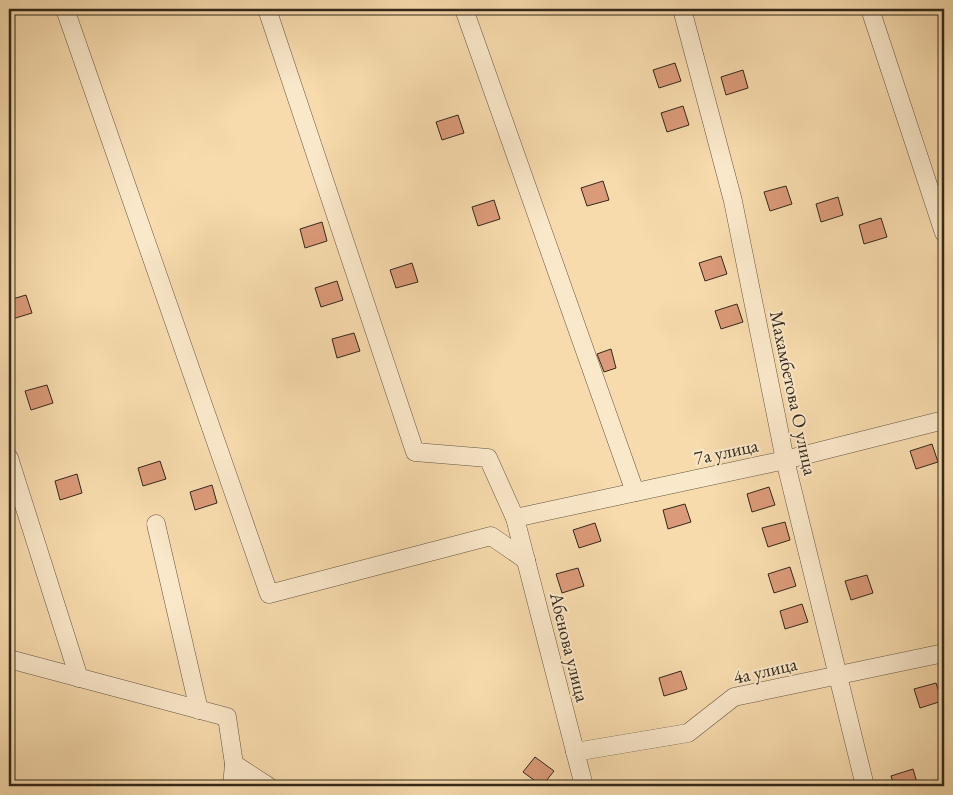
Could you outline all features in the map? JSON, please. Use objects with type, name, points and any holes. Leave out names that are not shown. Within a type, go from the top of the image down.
[{"type":"street","points":[[65,9],[268,594],[491,536],[526,560]]},
{"type":"street","name":"Абенова улица","points":[[267,9],[415,452],[488,458],[515,518],[584,786]]},
{"type":"street","points":[[464,9],[635,492]]},
{"type":"street","name":"Махамбетова О улица","points":[[682,9],[733,201],[785,460],[865,786]]},
{"type":"street","points":[[870,9],[944,233]]},
{"type":"street","name":"7а улица","points":[[515,518],[785,460],[944,420]]},
{"type":"street","points":[[9,458],[79,678]]},
{"type":"street","points":[[156,524],[199,710]]},
{"type":"street","name":"4а улица","points":[[575,752],[688,733],[734,696],[944,653]]},
{"type":"street","points":[[9,659],[227,717],[234,764],[232,786]]},
{"type":"street","points":[[234,764],[268,786]]},
{"type":"building","points":[[675,63],[681,81],[659,88],[653,70]]},
{"type":"building","points":[[743,70],[748,88],[726,95],[721,77]]},
{"type":"building","points":[[683,106],[689,125],[667,132],[661,113]]},
{"type":"building","points":[[458,115],[464,133],[442,140],[436,122]]},
{"type":"building","points":[[603,181],[609,200],[587,206],[581,188]]},
{"type":"building","points":[[786,186],[792,204],[770,211],[764,192]]},
{"type":"building","points":[[838,197],[843,215],[821,222],[816,204]]},
{"type":"building","points":[[494,200],[500,219],[478,226],[472,207]]},
{"type":"building","points":[[881,218],[887,237],[864,244],[859,225]]},
{"type":"building","points":[[322,222],[327,241],[305,248],[300,229]]},
{"type":"building","points":[[721,256],[727,274],[705,281],[699,263]]},
{"type":"building","points":[[412,263],[418,282],[396,288],[390,270]]},
{"type":"building","points":[[337,281],[343,300],[321,307],[315,288]]},
{"type":"building","points":[[26,295],[32,313],[9,320],[9,300]]},
{"type":"building","points":[[737,304],[743,322],[721,329],[715,311]]},
{"type":"building","points":[[354,333],[360,351],[337,358],[332,339]]},
{"type":"building","points":[[611,349],[616,368],[604,372],[597,354]]},
{"type":"building","points":[[47,385],[53,403],[31,410],[25,391]]},
{"type":"building","points":[[932,444],[938,462],[916,469],[910,451]]},
{"type":"building","points":[[160,461],[166,479],[143,486],[138,468]]},
{"type":"building","points":[[77,474],[82,493],[60,500],[55,481]]},
{"type":"building","points":[[212,485],[217,503],[195,510],[190,492]]},
{"type":"building","points":[[769,487],[775,505],[752,512],[747,494]]},
{"type":"building","points":[[685,504],[691,522],[668,529],[663,510]]},
{"type":"building","points":[[785,522],[790,540],[768,547],[762,528]]},
{"type":"building","points":[[595,523],[601,541],[579,548],[573,530]]},
{"type":"building","points":[[790,567],[796,586],[774,593],[768,574]]},
{"type":"building","points":[[578,568],[584,586],[562,593],[556,574]]},
{"type":"building","points":[[867,575],[873,593],[851,600],[845,581]]},
{"type":"building","points":[[802,604],[808,622],[785,629],[780,611]]},
{"type":"building","points":[[681,671],[687,689],[664,696],[659,678]]},
{"type":"building","points":[[936,683],[942,701],[920,708],[914,689]]},
{"type":"building","points":[[535,757],[554,771],[542,786],[523,772]]},
{"type":"building","points":[[913,769],[918,786],[894,786],[891,776]]}]
